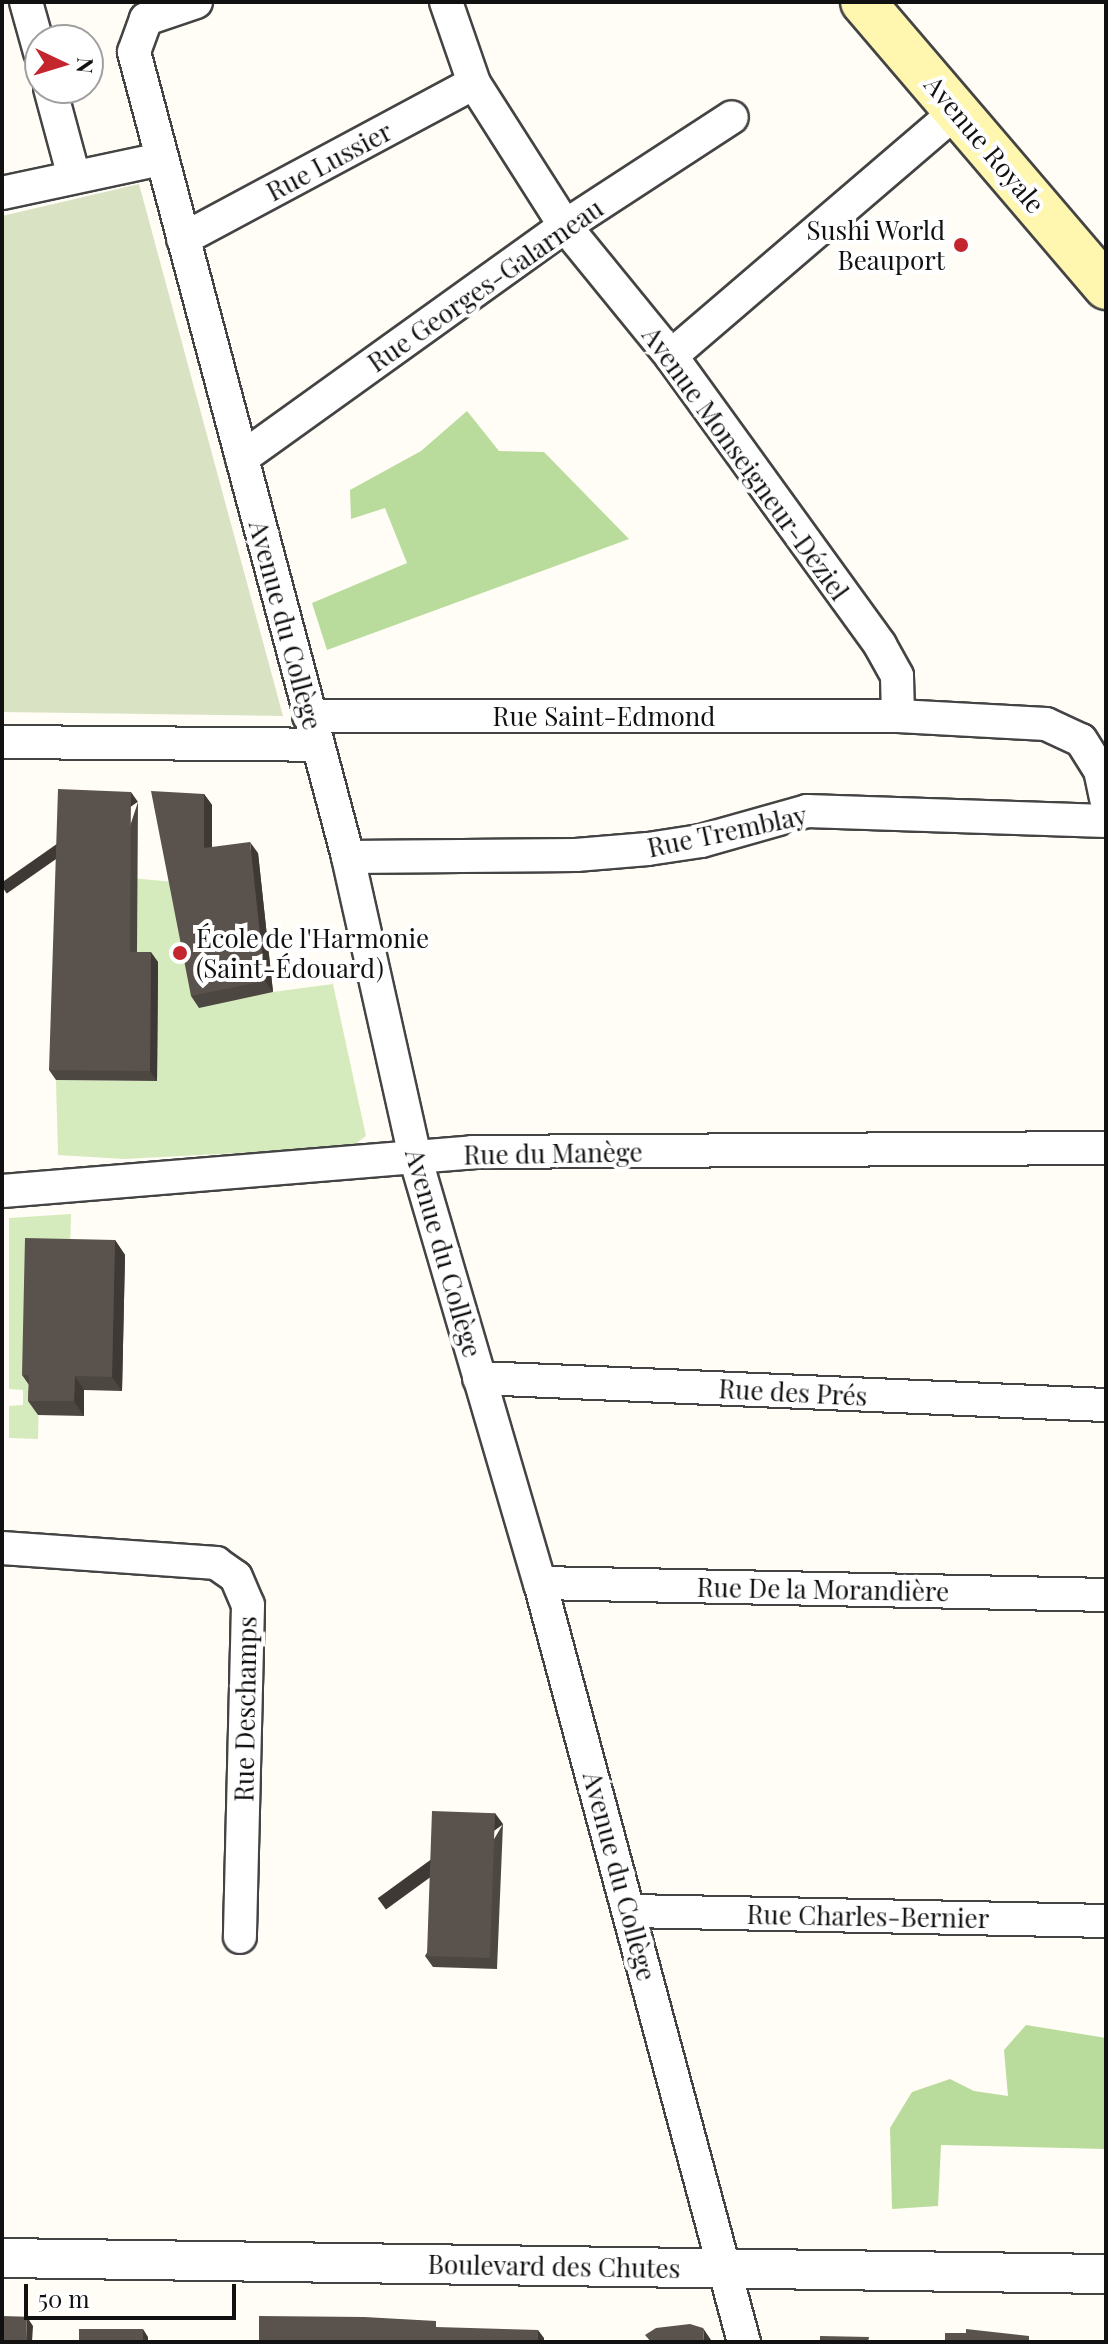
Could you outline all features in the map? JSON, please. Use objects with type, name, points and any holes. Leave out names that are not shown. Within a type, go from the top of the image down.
[{"type":"main road","name":"Avenue Royale","points":[[863,2],[1106,287]]},
{"type":"street","points":[[26,2],[32,24]]},
{"type":"street","name":"Avenue du Collège","points":[[196,2],[146,19],[134,52],[348,857],[416,1160],[540,1583],[744,2342]]},
{"type":"street","name":"Avenue Monseigneur-Déziel","points":[[446,2],[474,83],[565,226],[671,356],[880,645],[897,676],[898,716]]},
{"type":"street","name":"Rue Lussier","points":[[183,239],[474,83]]},
{"type":"street","points":[[54,104],[74,177]]},
{"type":"street","points":[[671,356],[957,111]]},
{"type":"street","name":"Rue Georges-Galarneau","points":[[242,458],[565,226],[732,117]]},
{"type":"street","points":[[2,193],[160,159]]},
{"type":"street","points":[[898,716],[1046,724],[1081,740],[1100,770],[1106,799]]},
{"type":"street","name":"Rue Saint-Edmond","points":[[2,742],[898,716]]},
{"type":"street","name":"Rue Tremblay","points":[[348,857],[576,855],[648,849],[701,841],[807,811],[1106,821]]},
{"type":"street","name":"Rue du Manège","points":[[2,1191],[416,1160],[472,1152],[1106,1148]]},
{"type":"street","name":"Rue des Prés","points":[[479,1378],[1106,1405]]},
{"type":"street","name":"Rue Deschamps","points":[[2,1548],[216,1563],[236,1577],[248,1605],[240,1937]]},
{"type":"street","name":"Rue De la Morandière","points":[[540,1583],[1106,1595]]},
{"type":"street","name":"Rue Charles-Bernier","points":[[630,1911],[1106,1921]]},
{"type":"street","name":"Boulevard des Chutes","points":[[2,2258],[1106,2274]]},
{"type":"green space","points":[[139,184],[283,716],[2,712],[2,216]]},
{"type":"green space","points":[[467,411],[499,451],[544,452],[629,539],[327,650],[312,603],[407,563],[385,508],[351,519],[350,490],[421,451]]},
{"type":"green space","points":[[98,875],[174,882],[273,992],[333,984],[366,1136],[351,1147],[124,1159],[58,1155],[56,1080],[157,1081],[137,962],[137,914]]},
{"type":"green space","points":[[71,1214],[70,1253],[39,1389],[38,1439],[9,1438],[9,1406],[23,1405],[23,1390],[9,1389],[9,1218]]},
{"type":"green space","points":[[1026,2025],[1106,2038],[1106,2149],[941,2145],[938,2206],[892,2209],[890,2128],[912,2092],[950,2079],[974,2091],[1008,2096],[1004,2050]]},
{"type":"building","points":[[58,789],[131,792],[130,952],[151,952],[150,1071],[49,1070]]},
{"type":"building","points":[[151,791],[204,794],[204,848],[250,842],[265,981],[191,996]]},
{"type":"building","points":[[25,1238],[115,1240],[112,1377],[75,1376],[74,1401],[28,1401],[29,1375],[22,1375]]},
{"type":"building","points":[[432,1811],[495,1813],[490,1958],[427,1956]]},
{"type":"building","points":[[2,2316],[27,2317],[26,2342],[2,2342]]},
{"type":"building","points":[[259,2316],[364,2317],[436,2321],[436,2327],[538,2330],[538,2342],[259,2342]]},
{"type":"building","points":[[690,2324],[703,2328],[704,2342],[651,2342],[645,2335],[656,2328]]},
{"type":"building","points":[[79,2329],[143,2329],[143,2342],[79,2342]]},
{"type":"building","points":[[966,2329],[1029,2336],[1029,2342],[945,2342],[945,2333],[966,2333]]},
{"type":"building","points":[[820,2336],[869,2337],[868,2342],[820,2342]]},
{"type":"place","name":"Sushi World Beauport","points":[[961,245]]},
{"type":"place","name":"École de l'Harmonie (Saint-Édouard)","points":[[180,953]]}]
